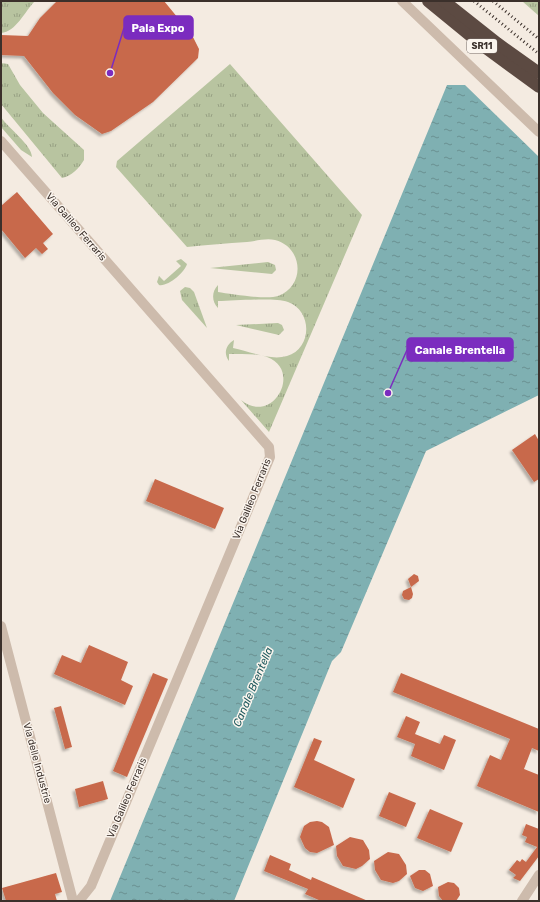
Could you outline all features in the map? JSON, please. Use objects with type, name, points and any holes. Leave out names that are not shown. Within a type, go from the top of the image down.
[{"type":"highway","name":"SR11","points":[[428,1],[483,46],[539,87]]},
{"type":"highway","name":"SR11","points":[[444,1],[497,43],[539,73]]},
{"type":"street","points":[[402,1],[539,132]]},
{"type":"street","name":"Via Galileo Ferraris","points":[[1,141],[269,447],[270,451],[267,464],[90,886],[79,901]]},
{"type":"street","name":"Via delle Industrie","points":[[1,626],[73,901]]},
{"type":"street","points":[[522,901],[539,875]]},
{"type":"green space","points":[[1,1],[35,1],[16,25],[6,32],[1,33]]},
{"type":"green space","points":[[522,1],[539,1],[539,16]]},
{"type":"green space","points":[[1,63],[8,64],[20,85],[43,113],[84,150],[84,160],[72,174],[62,178],[1,104]]},
{"type":"green space","points":[[230,64],[362,215],[269,432],[241,400],[253,406],[264,406],[273,401],[280,393],[283,383],[283,373],[278,364],[263,356],[229,354],[229,361],[226,355],[226,349],[234,340],[233,348],[260,355],[274,357],[287,356],[295,352],[301,346],[305,338],[305,321],[302,313],[288,302],[264,299],[218,301],[218,308],[216,306],[213,294],[218,285],[218,292],[249,296],[278,296],[287,291],[297,276],[298,267],[296,258],[291,250],[284,244],[268,239],[187,247],[116,167],[117,161]]},
{"type":"green space","points":[[1,117],[28,147],[32,157],[21,150],[1,127]]},
{"type":"green space","points":[[181,259],[187,264],[183,271],[167,284],[159,285],[157,282],[159,276],[164,281],[181,266],[176,261]]},
{"type":"green space","points":[[268,262],[275,265],[276,270],[272,274],[210,268]]},
{"type":"green space","points":[[185,287],[190,288],[194,292],[207,328],[182,300],[180,291]]},
{"type":"green space","points":[[278,323],[282,325],[284,330],[279,335],[236,325]]},
{"type":"water","points":[[447,85],[465,85],[539,157],[539,395],[426,451],[341,652],[332,661],[234,901],[110,901]]},
{"type":"building","points":[[57,1],[164,1],[192,35],[199,49],[198,58],[153,102],[111,131],[102,134],[75,115],[53,93],[24,56],[1,55],[1,35],[28,36],[40,18]]},
{"type":"building","points":[[17,192],[53,234],[43,243],[48,249],[42,254],[36,248],[25,258],[1,229],[1,206]]},
{"type":"building","points":[[535,434],[539,441],[539,479],[534,482],[512,450]]},
{"type":"building","points":[[155,479],[224,508],[215,529],[146,501]]},
{"type":"building","points":[[414,574],[418,576],[419,581],[411,587],[408,579]]},
{"type":"building","points":[[411,587],[413,594],[412,598],[409,600],[404,599],[402,595],[403,591]]},
{"type":"building","points":[[89,645],[128,662],[121,680],[133,686],[125,705],[54,674],[62,655],[81,663]]},
{"type":"building","points":[[153,673],[168,679],[127,777],[113,771]]},
{"type":"building","points":[[401,673],[539,729],[539,751],[532,748],[524,769],[539,775],[539,812],[477,786],[490,755],[501,760],[510,739],[393,692]]},
{"type":"building","points":[[61,706],[72,747],[65,749],[54,708]]},
{"type":"building","points":[[406,716],[420,722],[415,734],[440,744],[444,735],[456,740],[444,770],[411,756],[415,744],[397,737]]},
{"type":"building","points":[[314,738],[322,741],[314,760],[355,779],[343,808],[294,787]]},
{"type":"building","points":[[103,781],[108,799],[79,807],[75,789]]},
{"type":"building","points":[[389,792],[416,803],[406,827],[379,816]]},
{"type":"building","points":[[430,809],[463,823],[451,852],[417,838]]},
{"type":"building","points":[[310,822],[322,822],[329,827],[334,845],[317,853],[310,852],[305,848],[300,837],[304,826]]},
{"type":"building","points":[[526,824],[539,829],[539,856],[520,881],[513,878],[516,875],[509,870],[517,860],[520,862],[522,859],[526,862],[537,847],[525,842],[527,837],[522,835]]},
{"type":"building","points":[[350,837],[363,840],[369,850],[370,859],[356,869],[343,866],[337,856],[336,846]]},
{"type":"building","points":[[388,852],[399,854],[406,865],[407,874],[399,881],[393,883],[381,880],[375,870],[374,861]]},
{"type":"building","points":[[270,855],[291,864],[289,870],[311,880],[312,877],[368,901],[321,901],[305,894],[308,889],[264,871]]},
{"type":"building","points":[[419,870],[425,870],[430,874],[433,886],[423,891],[415,888],[410,876]]},
{"type":"building","points":[[56,873],[62,892],[55,894],[57,901],[6,901],[2,888]]},
{"type":"building","points":[[448,882],[454,883],[459,888],[460,895],[456,901],[443,901],[439,896],[438,887]]},
{"type":"railway","points":[[474,1],[539,54]]},
{"type":"railway","points":[[493,1],[539,39]]},
{"type":"place","name":"Pala Expo","points":[[110,73]]},
{"type":"place","name":"Canale Brentella","points":[[388,393]]}]
